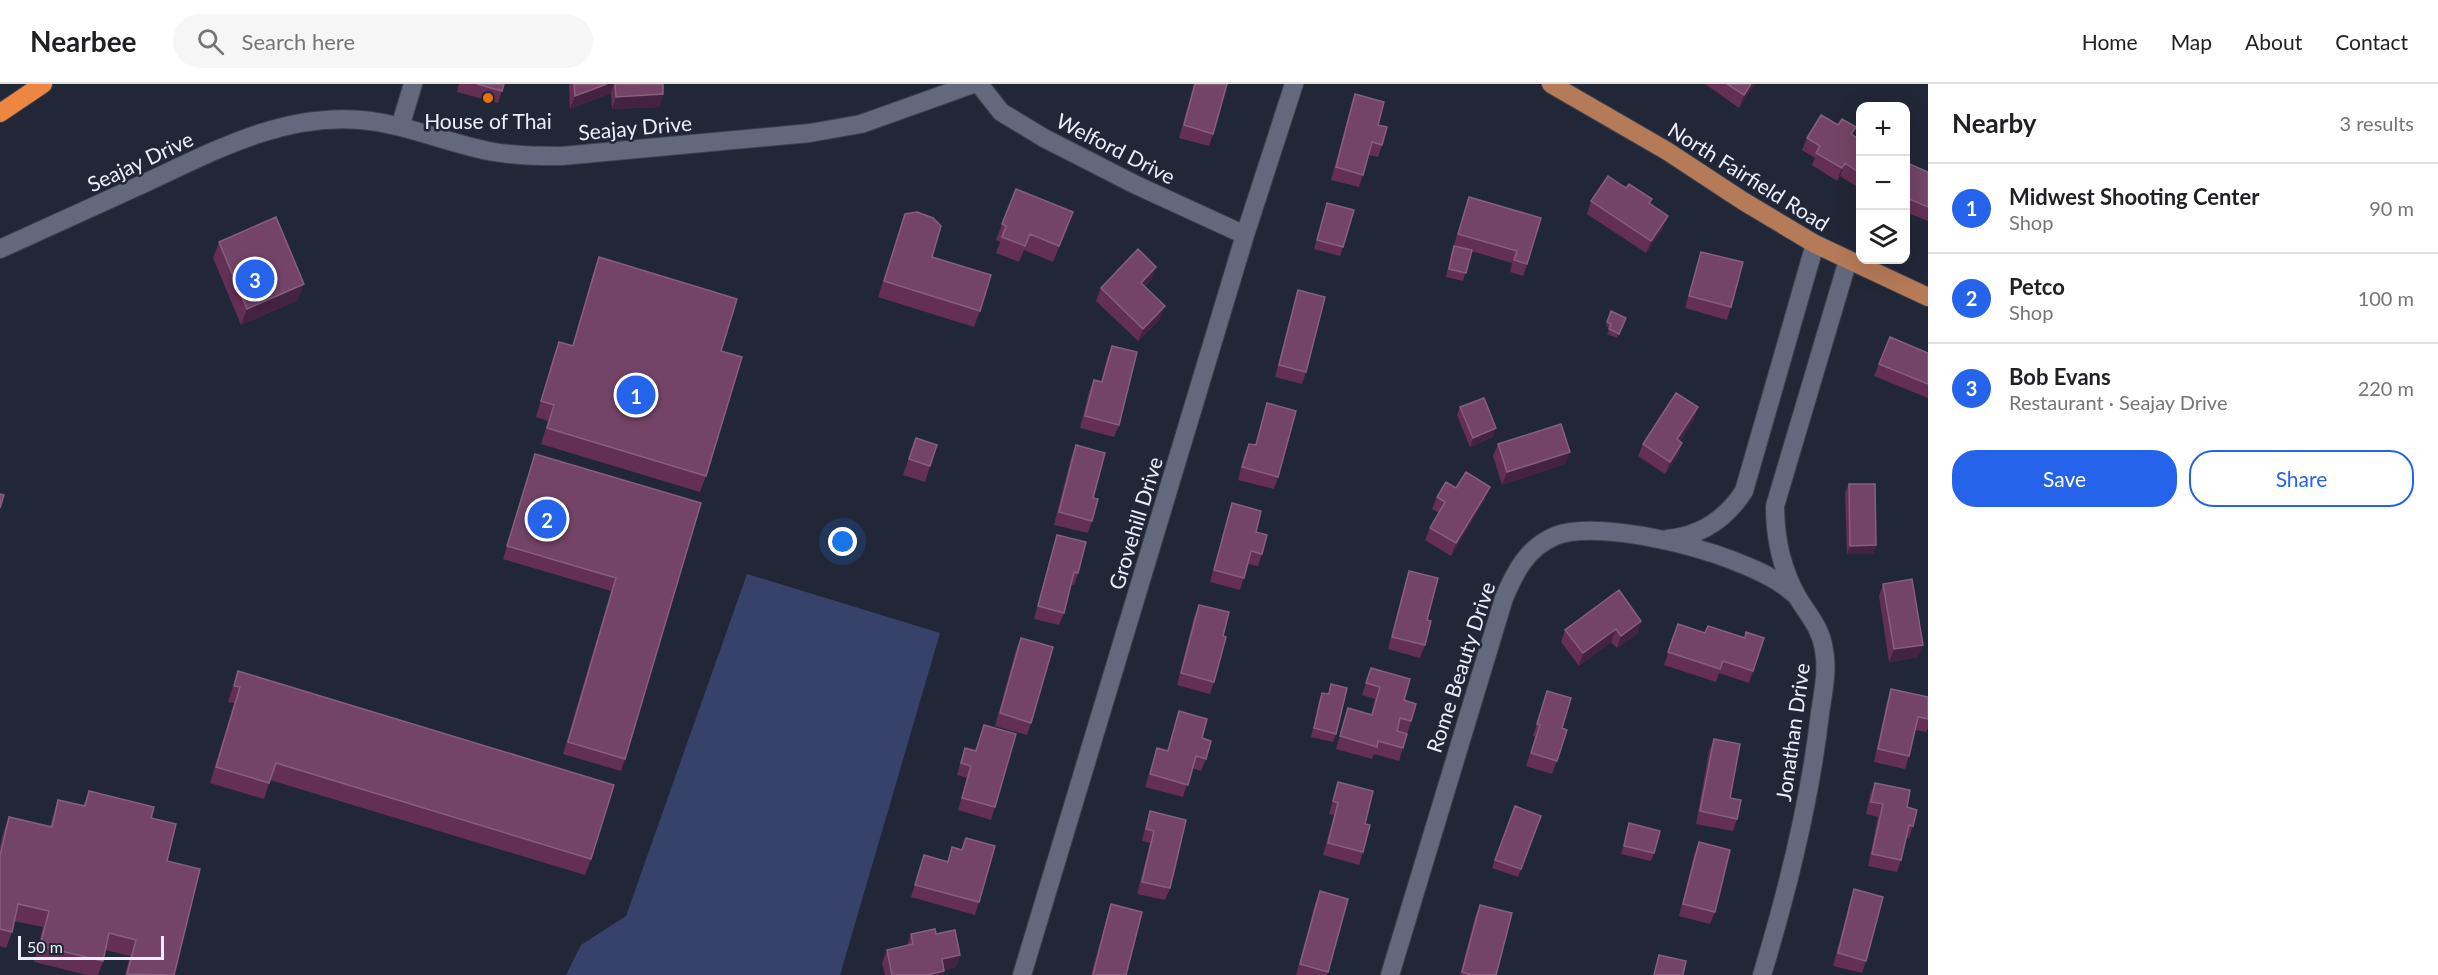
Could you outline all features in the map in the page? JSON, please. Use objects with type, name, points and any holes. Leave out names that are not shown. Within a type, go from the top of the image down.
[{"type":"highway","points":[[0,113],[43,84]]},
{"type":"main road","name":"North Fairfield Road","points":[[1551,84],[1667,151],[1743,201],[1815,244],[1928,297]]},
{"type":"street","points":[[400,127],[413,84]]},
{"type":"street","name":"Seajay Drive","points":[[0,249],[270,128],[330,119],[361,120],[400,127],[493,152],[527,156],[562,156],[810,133],[861,124],[973,84]]},
{"type":"street","name":"Welford Drive","points":[[979,84],[1001,112],[1044,138],[1136,185],[1245,235]]},
{"type":"street","name":"Grovehill Drive","points":[[1022,975],[1245,235],[1294,84]]},
{"type":"street","points":[[1655,539],[1681,537],[1706,528],[1727,513],[1744,491],[1815,244]]},
{"type":"street","name":"Jonathan Drive","points":[[1762,975],[1799,838],[1818,739],[1825,670],[1822,637],[1817,624],[1799,600],[1781,556],[1775,506],[1848,260]]},
{"type":"street","name":"Rome Beauty Drive","points":[[1390,975],[1504,598],[1514,573],[1538,546],[1569,531],[1598,529],[1655,539],[1758,570],[1781,583],[1799,600]]},
{"type":"shaded area","points":[[747,574],[940,633],[840,975],[566,975],[581,945],[626,916]]},
{"type":"building","points":[[477,84],[504,84],[502,91]]},
{"type":"building","points":[[574,84],[607,84],[575,96]]},
{"type":"building","points":[[615,84],[663,84],[663,94],[616,97]]},
{"type":"building","points":[[1195,84],[1227,84],[1213,134],[1184,125]]},
{"type":"building","points":[[1727,84],[1751,84],[1744,95]]},
{"type":"building","points":[[1355,94],[1384,102],[1378,125],[1387,127],[1382,145],[1372,142],[1363,175],[1336,167]]},
{"type":"building","points":[[1821,115],[1838,125],[1842,119],[1856,127],[1851,134],[1856,137],[1856,170],[1845,163],[1842,168],[1816,153],[1820,146],[1807,138]]},
{"type":"building","points":[[1910,164],[1928,172],[1928,207],[1910,199]]},
{"type":"building","points":[[1608,176],[1626,188],[1629,184],[1652,199],[1649,203],[1668,216],[1651,241],[1591,201]]},
{"type":"building","points":[[1016,189],[1073,212],[1059,246],[1030,234],[1025,246],[1002,237],[1006,226],[1002,224]]},
{"type":"building","points":[[1469,197],[1541,218],[1527,264],[1514,260],[1517,251],[1458,234]]},
{"type":"building","points":[[1327,203],[1354,210],[1343,247],[1317,240]]},
{"type":"building","points":[[917,212],[933,218],[941,226],[932,257],[991,275],[980,311],[884,281],[905,214]]},
{"type":"building","points":[[276,217],[304,284],[247,309],[219,242]]},
{"type":"building","points":[[1454,246],[1472,250],[1466,273],[1449,269]]},
{"type":"building","points":[[1138,249],[1156,267],[1141,283],[1165,306],[1143,329],[1101,288]]},
{"type":"building","points":[[1701,252],[1743,262],[1731,307],[1689,296]]},
{"type":"building","points":[[599,257],[737,299],[721,351],[742,357],[706,476],[547,428],[554,405],[541,401],[559,342],[573,346]]},
{"type":"building","points":[[1298,290],[1325,297],[1306,372],[1279,365]]},
{"type":"building","points":[[1611,311],[1626,318],[1619,334],[1609,329],[1611,324],[1607,322]]},
{"type":"building","points":[[1890,337],[1928,353],[1928,384],[1879,364]]},
{"type":"building","points":[[1112,346],[1137,352],[1119,425],[1085,416],[1094,380],[1102,382]]},
{"type":"building","points":[[1676,393],[1698,407],[1677,439],[1682,443],[1670,462],[1643,444]]},
{"type":"building","points":[[1484,398],[1496,428],[1473,438],[1460,407]]},
{"type":"building","points":[[1267,403],[1296,411],[1278,477],[1242,467],[1249,444],[1256,445]]},
{"type":"building","points":[[1561,424],[1570,452],[1507,472],[1498,444]]},
{"type":"building","points":[[916,438],[937,445],[930,466],[909,459]]},
{"type":"building","points":[[1076,445],[1105,453],[1093,498],[1098,499],[1092,521],[1059,512]]},
{"type":"building","points":[[535,454],[701,503],[625,759],[568,742],[616,578],[507,546]]},
{"type":"building","points":[[1466,472],[1490,487],[1456,543],[1430,528],[1445,502],[1437,497],[1446,482],[1456,488]]},
{"type":"building","points":[[1849,484],[1875,484],[1876,545],[1850,546]]},
{"type":"building","points":[[0,494],[4,495],[0,508]]},
{"type":"building","points":[[1232,503],[1261,511],[1256,532],[1267,535],[1262,554],[1251,551],[1244,578],[1214,570]]},
{"type":"building","points":[[1057,535],[1086,542],[1078,573],[1074,572],[1064,613],[1038,606]]},
{"type":"building","points":[[1409,571],[1438,578],[1427,620],[1431,621],[1425,645],[1392,637]]},
{"type":"building","points":[[1912,579],[1923,645],[1894,649],[1883,584]]},
{"type":"building","points":[[1619,590],[1641,621],[1621,636],[1616,629],[1583,653],[1565,630]]},
{"type":"building","points":[[1199,605],[1229,612],[1223,636],[1226,637],[1214,682],[1181,673]]},
{"type":"building","points":[[1678,624],[1705,633],[1708,626],[1745,638],[1746,632],[1764,638],[1753,671],[1723,661],[1720,669],[1668,652]]},
{"type":"building","points":[[1021,638],[1053,647],[1031,723],[1000,713]]},
{"type":"building","points":[[1371,668],[1410,679],[1404,700],[1416,704],[1411,721],[1400,718],[1397,731],[1407,734],[1403,748],[1378,741],[1377,747],[1340,736],[1348,708],[1372,715],[1380,687],[1366,683]]},
{"type":"building","points":[[238,671],[614,785],[591,859],[276,763],[269,783],[216,767],[240,687],[234,686]]},
{"type":"building","points":[[1331,684],[1347,688],[1336,734],[1314,728],[1322,693],[1329,694]]},
{"type":"building","points":[[1891,689],[1928,697],[1928,719],[1918,717],[1909,756],[1878,749]]},
{"type":"building","points":[[1547,691],[1571,698],[1562,728],[1567,730],[1557,761],[1531,753]]},
{"type":"building","points":[[1179,711],[1207,719],[1202,738],[1211,741],[1206,759],[1196,756],[1188,785],[1150,774],[1157,748],[1168,751]]},
{"type":"building","points":[[984,725],[1016,734],[995,807],[962,798],[971,766],[961,763],[965,748],[976,751]]},
{"type":"building","points":[[1714,739],[1740,744],[1730,798],[1741,800],[1737,819],[1700,811]]},
{"type":"building","points":[[1338,782],[1373,791],[1365,824],[1370,825],[1363,852],[1328,843],[1338,803],[1333,801]]},
{"type":"building","points":[[1875,783],[1910,790],[1907,807],[1917,810],[1913,826],[1909,825],[1901,860],[1872,854],[1883,804],[1871,802]]},
{"type":"building","points":[[89,791],[154,807],[151,818],[176,824],[167,861],[200,869],[174,975],[127,974],[136,940],[109,933],[103,961],[40,946],[49,911],[18,904],[12,932],[0,929],[0,856],[9,817],[52,827],[58,800],[85,806]]},
{"type":"building","points":[[1515,806],[1541,816],[1521,869],[1495,860]]},
{"type":"building","points":[[1150,811],[1186,820],[1170,888],[1142,882],[1154,831],[1146,829]]},
{"type":"building","points":[[1629,823],[1660,831],[1654,853],[1624,846]]},
{"type":"building","points":[[966,838],[995,846],[979,902],[915,885],[924,855],[948,862],[952,847],[962,850]]},
{"type":"building","points":[[1699,842],[1730,850],[1715,912],[1683,904]]},
{"type":"building","points":[[1854,889],[1883,897],[1866,961],[1838,953]]},
{"type":"building","points":[[1320,891],[1348,899],[1328,972],[1300,964]]},
{"type":"building","points":[[1111,904],[1142,912],[1126,975],[1093,975]]},
{"type":"building","points":[[1480,905],[1512,913],[1496,975],[1472,975],[1462,972]]},
{"type":"building","points":[[935,929],[936,934],[955,930],[960,955],[942,959],[944,971],[928,975],[892,975],[887,950],[913,944],[911,934]]},
{"type":"building","points":[[1659,955],[1686,961],[1683,975],[1654,975]]},
{"type":"place","name":"House of Thai","points":[[488,98]]},
{"type":"place","name":"Bob Evans","points":[[255,279]]},
{"type":"place","name":"Midwest Shooting Center","points":[[636,395]]},
{"type":"place","name":"Petco","points":[[547,519]]}]
